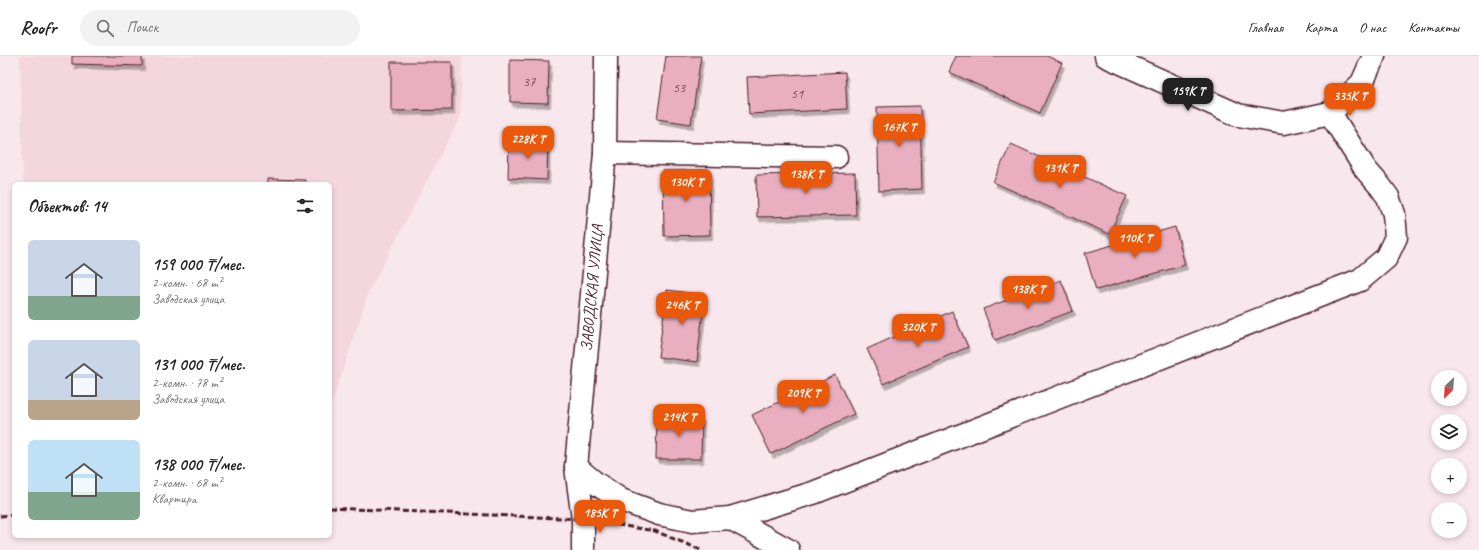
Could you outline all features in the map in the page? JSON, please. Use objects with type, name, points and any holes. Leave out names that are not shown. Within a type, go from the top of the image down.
[{"type":"street","name":"ЗАВОДСКАЯ УЛИЦА","points":[[584,550],[576,467],[605,153],[606,56]]},
{"type":"street","points":[[1106,56],[1238,115],[1284,123],[1330,113],[1362,84],[1374,56]]},
{"type":"street","points":[[576,467],[594,482],[621,500],[659,514],[692,521],[730,518],[813,493],[1360,280],[1386,258],[1396,237],[1394,214],[1388,197],[1366,170],[1330,113]]},
{"type":"street","points":[[605,153],[836,157]]},
{"type":"street","points":[[730,518],[788,550]]},
{"type":"shaded area","points":[[20,56],[462,56],[460,118],[369,291],[332,403],[332,182],[23,182]]},
{"type":"building","points":[[72,56],[142,56],[142,66],[72,64]]},
{"type":"building","points":[[666,56],[701,56],[691,124],[657,119]]},
{"type":"building","points":[[956,56],[1047,56],[1062,63],[1040,113],[949,72]]},
{"type":"building","points":[[510,60],[549,61],[548,103],[510,102]]},
{"type":"building","points":[[391,62],[452,62],[452,110],[391,111]]},
{"type":"building","points":[[845,72],[847,109],[749,114],[747,77]]},
{"type":"building","points":[[920,106],[922,189],[879,191],[877,107]]},
{"type":"building","points":[[509,140],[548,142],[547,180],[508,178]]},
{"type":"building","points":[[1011,144],[1127,196],[1109,234],[993,182]]},
{"type":"building","points":[[709,170],[710,235],[664,236],[663,171]]},
{"type":"building","points":[[855,173],[856,215],[757,217],[756,175]]},
{"type":"building","points":[[268,179],[305,180],[305,182],[268,182]]},
{"type":"building","points":[[1175,227],[1185,265],[1096,290],[1085,253]]},
{"type":"building","points":[[1061,280],[1073,311],[995,340],[983,309]]},
{"type":"building","points":[[667,290],[705,295],[697,362],[658,357]]},
{"type":"building","points":[[952,311],[968,347],[883,384],[867,349]]},
{"type":"building","points":[[835,375],[854,414],[771,454],[752,415]]},
{"type":"building","points":[[657,416],[702,417],[701,459],[656,459]]},
{"type":"railway","points":[[332,508],[583,519],[655,531],[701,550]]},
{"type":"railway","points":[[0,516],[12,515]]}]
